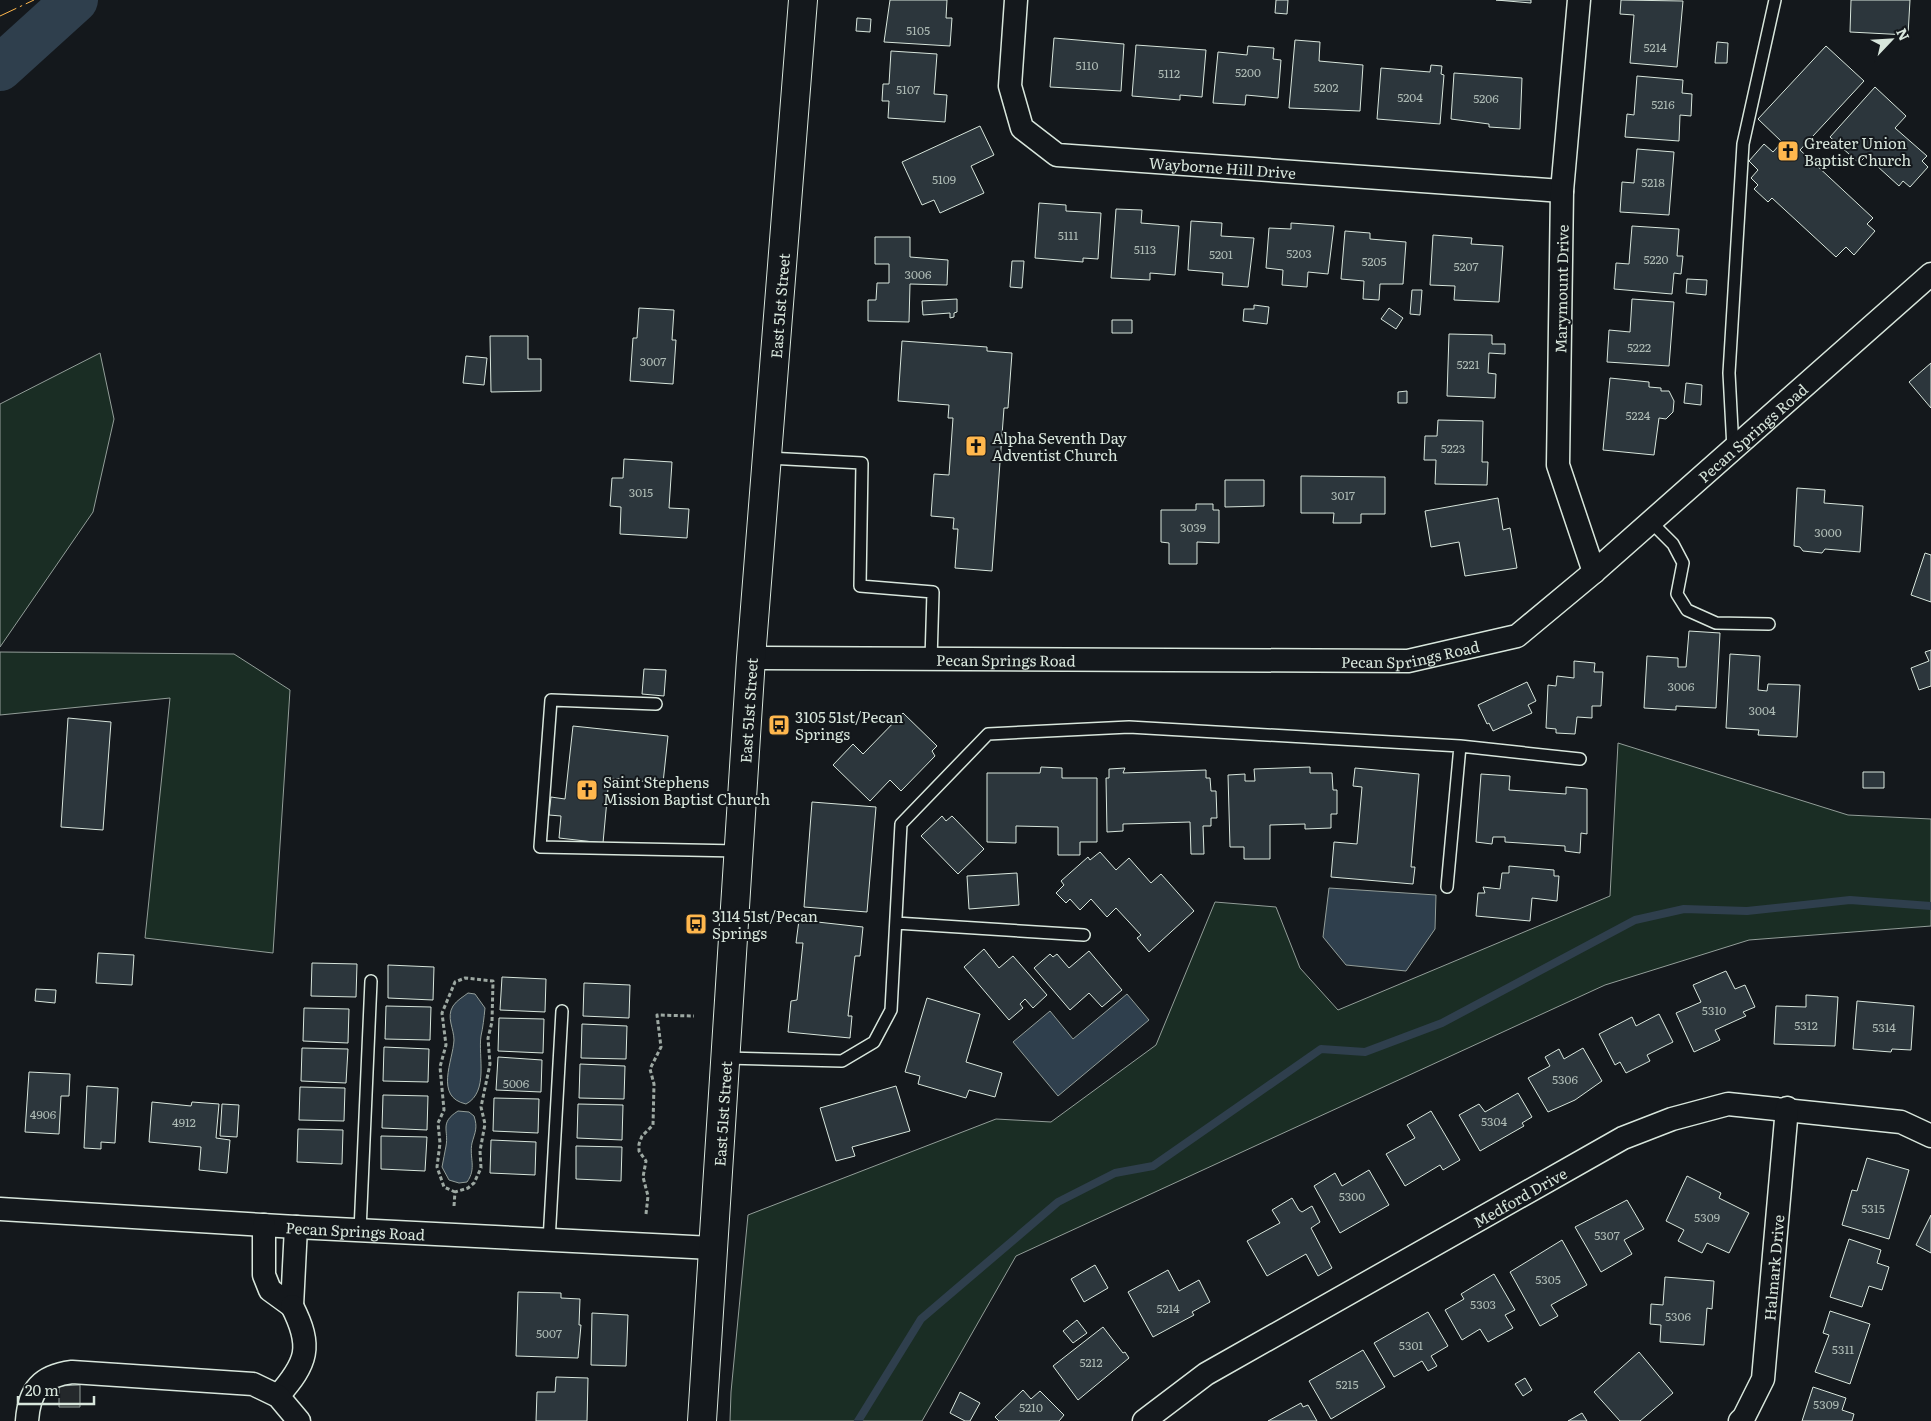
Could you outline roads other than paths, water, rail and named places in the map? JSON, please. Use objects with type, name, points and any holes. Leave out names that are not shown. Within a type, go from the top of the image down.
[{"type":"main road","name":"East 51st Street","points":[[702,1421],[738,851],[803,0]]},
{"type":"street","name":"Wayborne Hill Drive","points":[[1016,0],[1010,86],[1022,128],[1056,155],[1562,191]]},
{"type":"street","name":"Marymount Drive","points":[[1579,0],[1562,191],[1558,465],[1594,572]]},
{"type":"street","name":"Pecan Springs Road","points":[[752,658],[1408,661],[1517,636],[1594,572],[1931,274]]},
{"type":"street","name":"Medford Drive","points":[[1144,1421],[1206,1374],[1623,1138],[1672,1119],[1728,1104],[1787,1108],[1901,1122],[1931,1136]]},
{"type":"street","name":"Halmark Drive","points":[[1740,1421],[1744,1417],[1763,1379],[1787,1108]]},
{"type":"street","name":"Pecan Springs Road","points":[[0,1209],[360,1231],[712,1248]]},
{"type":"street","points":[[264,1225],[264,1275],[270,1290],[292,1306]]},
{"type":"street","points":[[278,1396],[301,1367],[305,1354],[305,1338],[292,1306],[296,1227]]},
{"type":"street","points":[[27,1421],[30,1397],[35,1389],[46,1380],[58,1374],[72,1372],[253,1384],[278,1396],[299,1421]]},
{"type":"lane","points":[[1733,449],[1729,373],[1743,144],[1775,0]]},
{"type":"lane","points":[[768,458],[862,463],[860,586],[933,592],[931,660]]},
{"type":"lane","points":[[1651,522],[1673,544],[1683,563],[1678,594],[1687,610],[1716,623],[1769,624]]},
{"type":"lane","points":[[656,704],[551,700],[540,847],[738,851]]},
{"type":"lane","points":[[724,1058],[842,1061],[874,1042],[891,1010],[901,824],[988,734],[1129,727],[1460,746],[1580,759]]},
{"type":"lane","points":[[1448,887],[1460,746]]},
{"type":"lane","points":[[896,923],[1084,935]]},
{"type":"lane","points":[[360,1231],[371,981]]},
{"type":"lane","points":[[549,1241],[562,1011]]},
{"type":"water","points":[[1329,888],[1436,895],[1435,929],[1406,971],[1346,965],[1323,937]]},
{"type":"water","points":[[468,993],[475,994],[485,1008],[480,1044],[480,1082],[478,1091],[466,1104],[456,1100],[450,1094],[448,1077],[454,1040],[450,1014],[456,1002]]},
{"type":"water","points":[[1127,994],[1149,1020],[1058,1096],[1013,1042],[1050,1011],[1073,1039]]},
{"type":"water","points":[[458,1111],[469,1112],[474,1116],[476,1127],[471,1148],[472,1172],[467,1182],[459,1183],[449,1180],[442,1167],[446,1149],[447,1123],[452,1115]]},
{"type":"waterway","points":[[0,68],[75,0]]},
{"type":"waterway","points":[[858,1421],[921,1319],[1058,1202],[1115,1173],[1153,1166],[1321,1049],[1365,1052],[1442,1023],[1635,920],[1684,909],[1747,911],[1850,900],[1931,906]]},
{"type":"place","name":"Greater Union Baptist Church","points":[[1788,151]]},
{"type":"place","name":"Alpha Seventh Day Adventist Church","points":[[976,446]]},
{"type":"place","name":"3105 51st/Pecan Springs","points":[[779,725]]},
{"type":"place","name":"Saint Stephens Mission Baptist Church","points":[[587,790]]},
{"type":"place","name":"3114 51st/Pecan Springs","points":[[696,924]]}]
